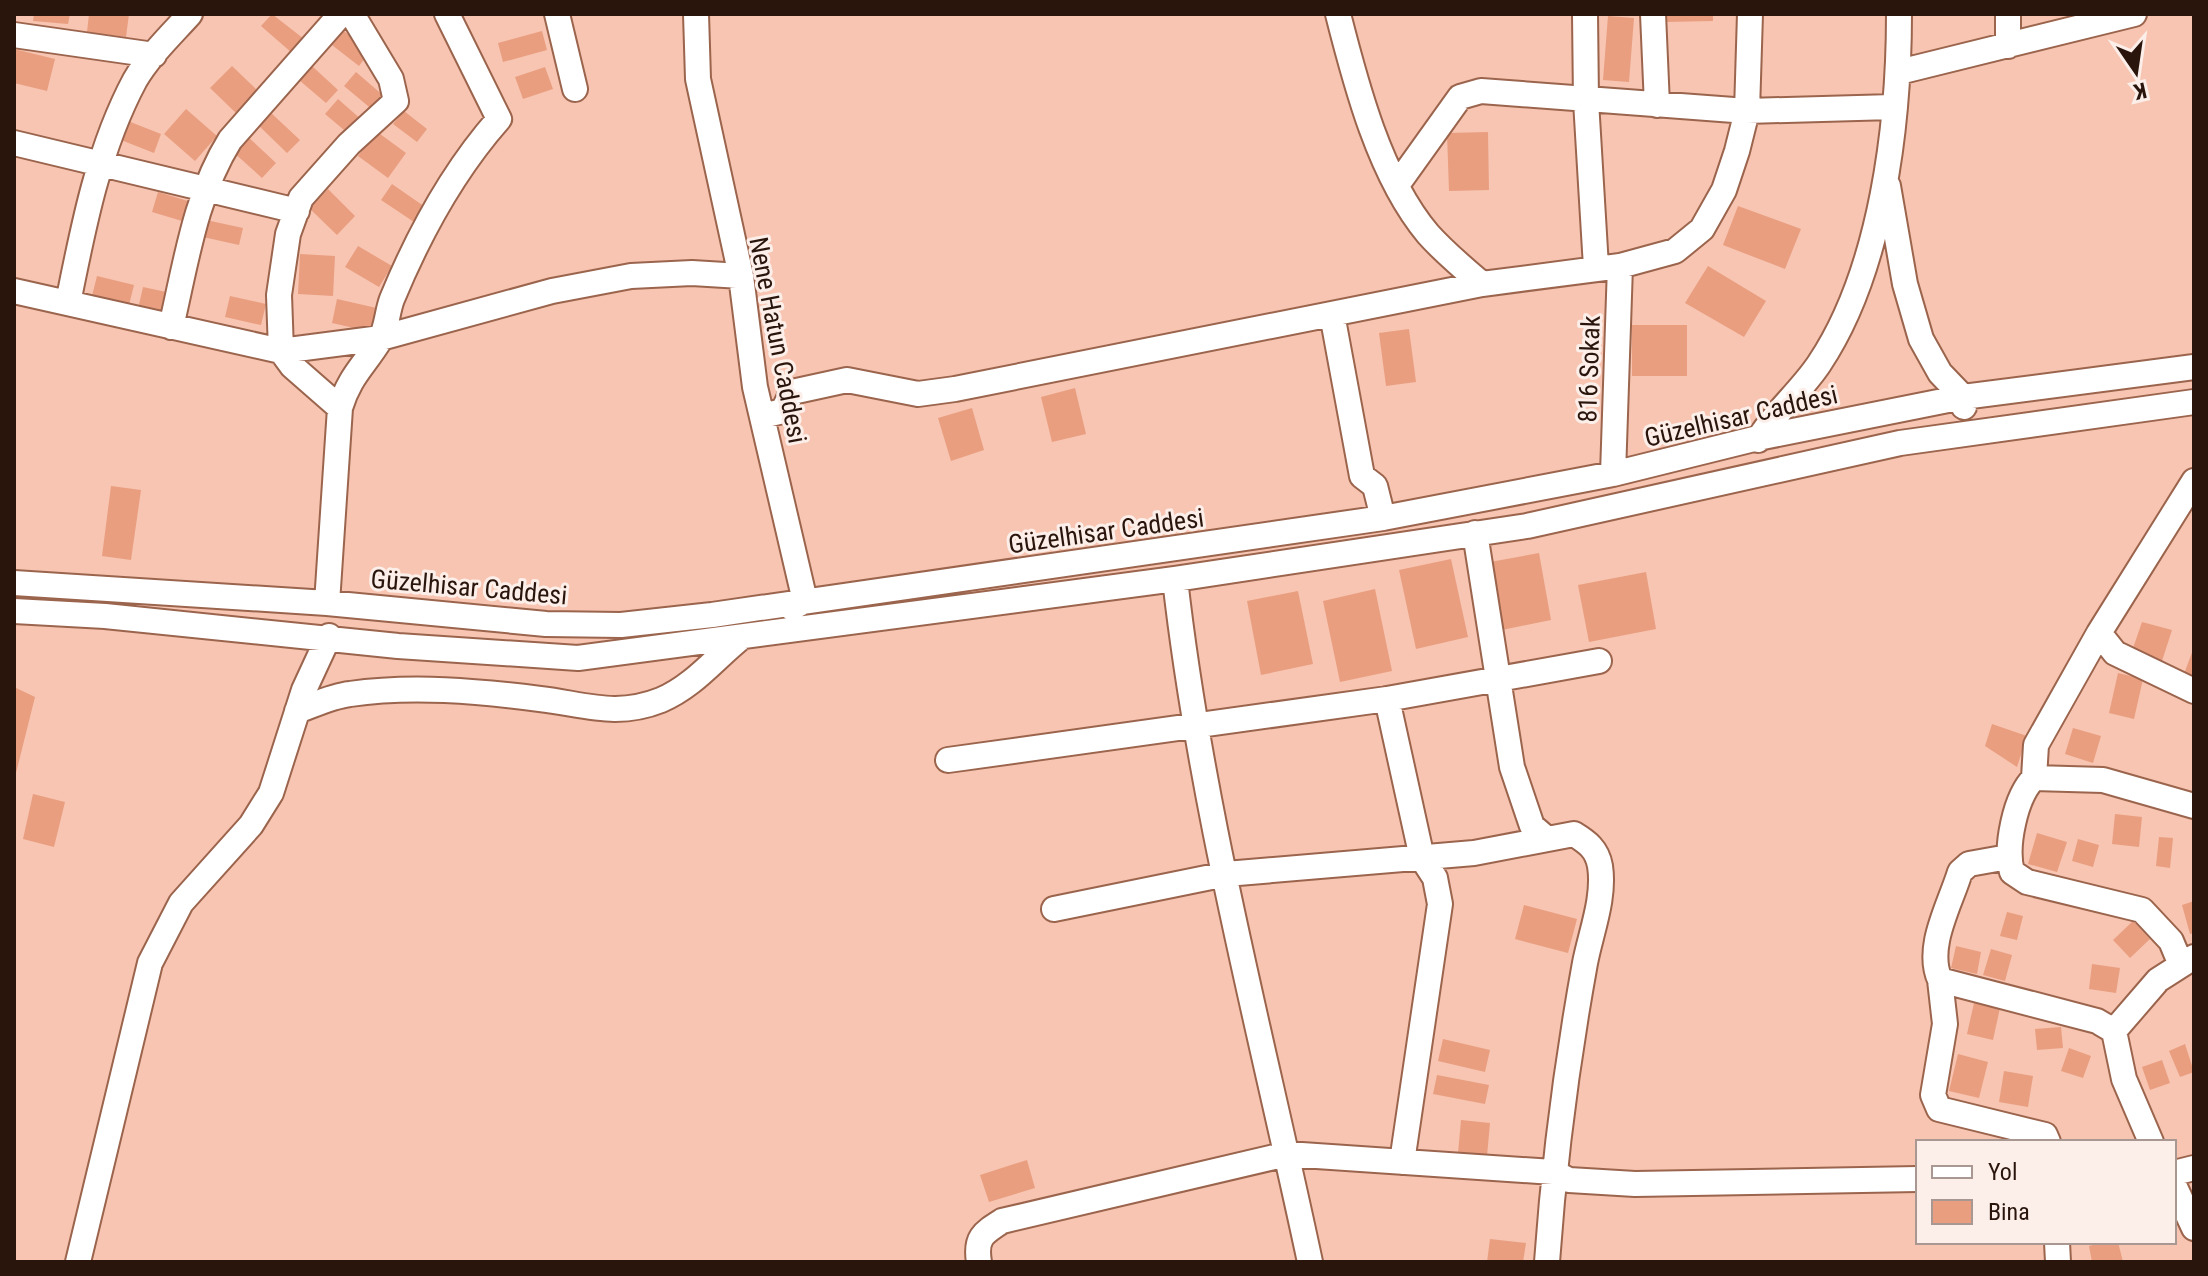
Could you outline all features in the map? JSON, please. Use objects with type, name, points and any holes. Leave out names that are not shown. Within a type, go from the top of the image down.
[{"type":"street","points":[[68,303],[102,162],[136,78],[190,14]]},
{"type":"street","points":[[171,327],[203,189],[230,140],[341,14]]},
{"type":"street","points":[[340,408],[292,366],[281,351],[279,295],[288,234],[301,198],[349,144],[396,101],[391,79],[352,14]]},
{"type":"street","points":[[327,603],[340,408],[348,382],[381,338],[391,300],[435,212],[482,138],[499,119],[447,14]]},
{"type":"street","points":[[557,14],[575,89]]},
{"type":"street","name":"Nene Hatun Caddesi","points":[[696,14],[698,79],[741,276],[762,416],[805,601]]},
{"type":"street","points":[[1338,14],[1358,89],[1397,185],[1426,232],[1482,284]]},
{"type":"street","points":[[1585,14],[1586,101],[1608,267]]},
{"type":"street","points":[[1653,14],[1657,105]]},
{"type":"street","points":[[762,416],[783,411],[792,392],[820,384],[847,380],[918,394],[1482,284],[1608,267],[1675,251],[1702,229],[1724,190],[1747,111],[1750,14]]},
{"type":"street","points":[[1751,475],[1758,438],[1820,362],[1846,310],[1873,239],[1899,72],[1899,14]]},
{"type":"street","points":[[2008,14],[2008,46]]},
{"type":"street","points":[[1899,72],[2134,14]]},
{"type":"street","points":[[14,35],[154,55]]},
{"type":"street","points":[[1397,185],[1460,97],[1481,91],[1747,111],[1893,107]]},
{"type":"street","points":[[14,143],[297,211]]},
{"type":"street","points":[[1885,168],[1905,284],[1921,339],[1940,373],[1963,397],[1966,432]]},
{"type":"street","name":"816 Sokak","points":[[1608,267],[1613,474]]},
{"type":"street","points":[[14,291],[281,351],[381,338],[552,291],[631,276],[692,273],[741,276]]},
{"type":"street","points":[[1332,314],[1362,476],[1375,486],[1383,518]]},
{"type":"street","name":"Güzelhisar Caddesi","points":[[14,583],[327,603],[546,624],[621,625],[1383,518],[1613,474],[1758,438],[1963,397],[2194,367]]},
{"type":"street","points":[[14,611],[329,636],[398,646],[578,658],[1175,579],[1527,526],[1751,475],[1966,432],[2194,402]]},
{"type":"street","points":[[2114,1031],[2158,980],[2188,961],[2142,910],[2027,882],[2012,872],[2008,857],[2024,788],[2034,778],[2036,745],[2099,633],[2194,481]]},
{"type":"street","points":[[1475,533],[1521,799],[1532,826],[1546,838]]},
{"type":"street","points":[[1175,579],[1184,665],[1237,939],[1310,1262]]},
{"type":"street","points":[[297,711],[347,694],[432,689],[542,699],[593,710],[627,708],[659,701],[687,687],[741,637],[805,601]]},
{"type":"street","points":[[2099,633],[2115,653],[2194,691]]},
{"type":"street","points":[[78,1262],[150,963],[181,903],[251,825],[271,793],[297,711],[329,636]]},
{"type":"street","points":[[948,760],[1387,699],[1599,661]]},
{"type":"street","points":[[1387,699],[1422,858],[1435,878],[1440,904],[1402,1162]]},
{"type":"street","points":[[2034,778],[2103,780],[2194,806]]},
{"type":"street","points":[[1054,909],[1226,874],[1474,853],[1574,834],[1591,844],[1600,865],[1598,907],[1586,962],[1553,1172],[1547,1262]]},
{"type":"street","points":[[2008,857],[1969,864],[1960,872],[1936,944],[1933,964],[1940,980],[1945,1024],[1933,1095],[1939,1109],[2045,1135],[2047,1140]]},
{"type":"street","points":[[1940,980],[2097,1021],[2114,1031],[2124,1079],[2150,1140]]},
{"type":"street","points":[[979,1262],[976,1246],[980,1236],[1002,1221],[1287,1154],[1553,1172],[1569,1180],[1635,1184],[1916,1179]]},
{"type":"street","points":[[2176,1189],[2194,1228]]},
{"type":"building","points":[[34,14],[70,14],[68,24],[33,21]]},
{"type":"building","points":[[89,14],[129,14],[126,37],[87,32]]},
{"type":"building","points":[[272,14],[304,39],[292,53],[261,26]]},
{"type":"building","points":[[1663,14],[1713,14],[1713,21],[1664,22]]},
{"type":"building","points":[[1608,16],[1634,18],[1629,82],[1603,80]]},
{"type":"building","points":[[344,31],[370,51],[359,66],[332,45]]},
{"type":"building","points":[[542,31],[547,50],[503,62],[498,43]]},
{"type":"building","points":[[14,49],[55,59],[47,91],[14,83]]},
{"type":"building","points":[[232,66],[259,92],[237,114],[210,88]]},
{"type":"building","points":[[312,66],[338,90],[326,103],[299,80]]},
{"type":"building","points":[[545,67],[553,89],[523,99],[515,77]]},
{"type":"building","points":[[356,72],[385,97],[374,111],[344,86]]},
{"type":"building","points":[[338,99],[363,121],[350,135],[325,114]]},
{"type":"building","points":[[186,109],[217,136],[195,161],[164,134]]},
{"type":"building","points":[[269,111],[300,140],[287,153],[257,124]]},
{"type":"building","points":[[404,111],[427,129],[417,142],[393,124]]},
{"type":"building","points":[[128,121],[161,134],[154,153],[121,140]]},
{"type":"building","points":[[376,131],[406,153],[388,178],[358,156]]},
{"type":"building","points":[[1488,132],[1489,190],[1449,191],[1447,133]]},
{"type":"building","points":[[246,135],[276,163],[262,178],[232,151]]},
{"type":"building","points":[[392,184],[428,209],[417,224],[381,200]]},
{"type":"building","points":[[328,189],[355,216],[337,235],[309,208]]},
{"type":"building","points":[[158,192],[188,201],[182,221],[152,212]]},
{"type":"building","points":[[1738,206],[1801,229],[1785,269],[1723,245]]},
{"type":"building","points":[[206,220],[243,228],[239,245],[203,237]]},
{"type":"building","points":[[358,246],[392,266],[379,287],[345,267]]},
{"type":"building","points":[[300,254],[335,256],[333,296],[298,294]]},
{"type":"building","points":[[1708,266],[1766,301],[1744,337],[1685,303]]},
{"type":"building","points":[[97,276],[134,285],[128,309],[91,300]]},
{"type":"building","points":[[143,287],[171,293],[166,315],[138,309]]},
{"type":"building","points":[[230,296],[266,304],[261,325],[225,317]]},
{"type":"building","points":[[337,299],[381,309],[376,333],[332,323]]},
{"type":"building","points":[[1632,325],[1687,325],[1687,376],[1632,376]]},
{"type":"building","points":[[1409,329],[1416,382],[1386,386],[1379,333]]},
{"type":"building","points":[[1075,388],[1086,434],[1052,442],[1041,397]]},
{"type":"building","points":[[972,408],[984,450],[951,461],[938,418]]},
{"type":"building","points":[[111,486],[141,490],[131,560],[102,556]]},
{"type":"building","points":[[1539,553],[1551,620],[1502,630],[1490,562]]},
{"type":"building","points":[[1451,559],[1468,637],[1416,649],[1399,570]]},
{"type":"building","points":[[1646,572],[1656,629],[1589,642],[1578,585]]},
{"type":"building","points":[[1375,589],[1392,671],[1340,682],[1323,601]]},
{"type":"building","points":[[1298,591],[1313,664],[1261,675],[1247,601]]},
{"type":"building","points":[[2142,622],[2172,630],[2162,661],[2132,651]]},
{"type":"building","points":[[2194,647],[2194,678],[2184,674]]},
{"type":"building","points":[[2118,673],[2143,679],[2134,719],[2109,713]]},
{"type":"building","points":[[14,687],[35,697],[15,777],[14,776]]},
{"type":"building","points":[[1992,724],[2027,736],[2017,767],[1985,746]]},
{"type":"building","points":[[2073,728],[2101,736],[2093,763],[2065,754]]},
{"type":"building","points":[[33,794],[65,802],[54,847],[23,839]]},
{"type":"building","points":[[2115,814],[2142,817],[2139,847],[2112,844]]},
{"type":"building","points":[[2037,833],[2067,842],[2057,872],[2028,864]]},
{"type":"building","points":[[2159,837],[2173,838],[2170,868],[2156,866]]},
{"type":"building","points":[[2078,839],[2099,845],[2093,867],[2072,861]]},
{"type":"building","points":[[2194,901],[2194,933],[2190,934],[2182,905]]},
{"type":"building","points":[[1524,905],[1577,919],[1568,953],[1515,939]]},
{"type":"building","points":[[2007,912],[2023,916],[2017,940],[2000,936]]},
{"type":"building","points":[[2133,921],[2150,939],[2130,958],[2113,940]]},
{"type":"building","points":[[1956,946],[1981,952],[1977,974],[1951,968]]},
{"type":"building","points":[[1991,949],[2012,955],[2005,981],[1983,975]]},
{"type":"building","points":[[2092,964],[2120,968],[2116,993],[2089,989]]},
{"type":"building","points":[[1974,1003],[2000,1008],[1993,1040],[1967,1034]]},
{"type":"building","points":[[2061,1027],[2063,1048],[2037,1050],[2035,1029]]},
{"type":"building","points":[[1443,1039],[1490,1050],[1485,1072],[1438,1061]]},
{"type":"building","points":[[2185,1044],[2194,1072],[2180,1077],[2169,1051]]},
{"type":"building","points":[[2069,1048],[2091,1056],[2083,1078],[2061,1071]]},
{"type":"building","points":[[1958,1054],[1988,1062],[1979,1098],[1949,1091]]},
{"type":"building","points":[[2162,1060],[2170,1083],[2150,1090],[2142,1067]]},
{"type":"building","points":[[2004,1071],[2033,1076],[2028,1107],[1999,1102]]},
{"type":"building","points":[[1437,1075],[1489,1085],[1485,1104],[1433,1094]]},
{"type":"building","points":[[1461,1120],[1490,1123],[1487,1156],[1458,1153]]},
{"type":"building","points":[[1027,1160],[1035,1188],[989,1202],[980,1175]]},
{"type":"building","points":[[1490,1239],[1526,1243],[1523,1262],[1487,1262]]},
{"type":"building","points":[[2118,1244],[2123,1262],[2092,1262],[2089,1246]]}]
